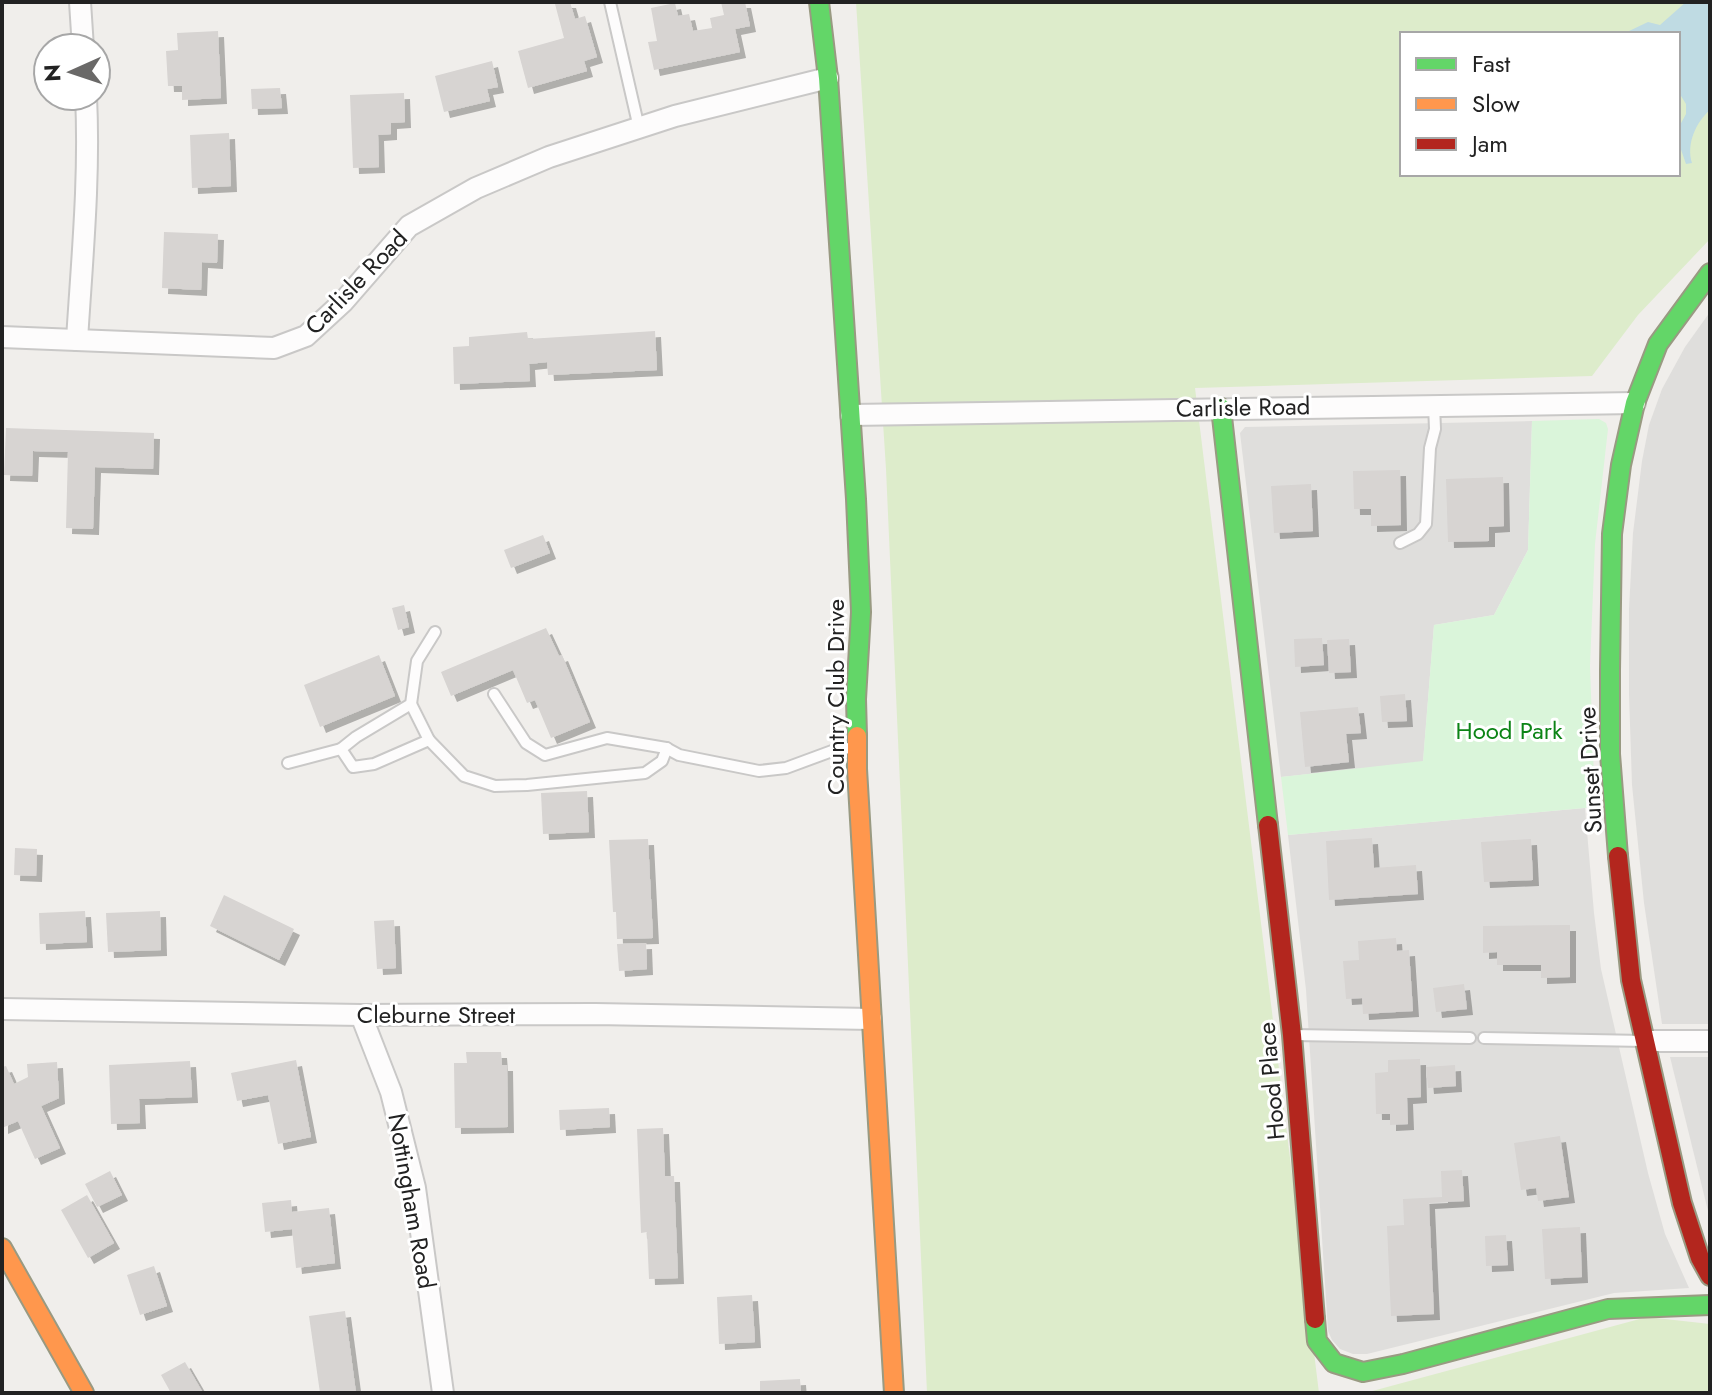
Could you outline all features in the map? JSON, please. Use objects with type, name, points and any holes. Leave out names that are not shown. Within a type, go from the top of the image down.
[{"type":"street","points":[[80,2],[82,32]]},
{"type":"street","name":"Country Club Drive","points":[[819,2],[828,78],[851,415],[861,612],[856,699],[857,746],[894,1393]]},
{"type":"street","name":"Carlisle Road","points":[[2,337],[274,348],[306,336],[343,302],[409,226],[476,188],[549,157],[675,116],[828,78]]},
{"type":"street","points":[[77,340],[87,112]]},
{"type":"street","name":"Sunset Drive","points":[[1710,273],[1658,344],[1635,403],[1621,465],[1612,534],[1610,754],[1631,980],[1682,1203],[1700,1258],[1710,1276]]},
{"type":"street","name":"Carlisle Road","points":[[851,415],[1635,403]]},
{"type":"street","name":"Hood Place","points":[[1221,408],[1292,1035],[1317,1341],[1334,1363],[1363,1372],[1608,1309],[1710,1305]]},
{"type":"street","name":"Cleburne Street","points":[[2,1009],[871,1019]]},
{"type":"street","name":"Nottingham Road","points":[[361,1015],[391,1092],[415,1188],[443,1393]]},
{"type":"street","points":[[1646,1041],[1710,1041]]},
{"type":"street","points":[[2,1248],[84,1393]]},
{"type":"lane","points":[[610,2],[639,128]]},
{"type":"lane","points":[[1400,543],[1418,534],[1426,524],[1430,448],[1435,429],[1434,405]]},
{"type":"lane","points":[[435,632],[417,661],[411,704],[429,740],[464,776],[495,786],[645,773],[662,761],[667,748]]},
{"type":"lane","points":[[494,694],[526,743],[545,755],[607,738],[640,742],[667,748],[679,755],[759,771],[786,768],[832,751],[857,746]]},
{"type":"lane","points":[[288,763],[341,749],[411,704]]},
{"type":"lane","points":[[341,749],[353,767],[374,764],[429,740]]},
{"type":"lane","points":[[1292,1035],[1470,1038]]},
{"type":"lane","points":[[1484,1038],[1646,1041]]},
{"type":"shaded area","points":[[1710,312],[1710,1024],[1662,1024],[1644,903],[1632,785],[1629,609],[1633,533],[1649,425],[1662,389],[1685,347]]},
{"type":"shaded area","points":[[1532,421],[1528,550],[1494,615],[1434,625],[1423,762],[1281,777],[1240,433],[1245,427]]},
{"type":"shaded area","points":[[1585,808],[1601,969],[1648,1173],[1665,1234],[1689,1288],[1614,1293],[1367,1354],[1353,1354],[1340,1349],[1328,1331],[1306,990],[1288,835]]},
{"type":"shaded area","points":[[1670,1057],[1710,1057],[1710,1216],[1708,1211]]},
{"type":"green space","points":[[856,2],[1710,2],[1710,239],[1638,315],[1592,376],[1195,388],[1319,1393],[927,1393],[886,469]]},
{"type":"green space","name":"Hood Park","points":[[1599,419],[1606,423],[1608,429],[1595,544],[1590,666],[1595,807],[1288,835],[1281,777],[1423,761],[1434,625],[1494,615],[1528,550],[1532,421]]},
{"type":"green space","points":[[1647,1317],[1710,1324],[1710,1393],[1365,1393]]},
{"type":"water","points":[[1686,2],[1710,2],[1710,110],[1694,134],[1690,148],[1692,163],[1686,164],[1680,147],[1680,125],[1686,114],[1686,104],[1680,94],[1680,32],[1628,32],[1648,22],[1660,25]]},
{"type":"building","points":[[570,2],[575,19],[585,16],[597,57],[584,61],[587,71],[528,88],[518,51],[564,38],[555,4]]},
{"type":"building","points":[[721,2],[745,2],[750,26],[735,29],[740,52],[654,70],[648,42],[657,41],[651,8],[675,3],[678,16],[689,14],[693,31],[712,28],[710,18],[724,15]]},
{"type":"building","points":[[218,31],[221,98],[182,100],[182,86],[168,86],[166,51],[178,50],[177,33]]},
{"type":"building","points":[[492,61],[498,87],[487,89],[490,101],[444,112],[435,76]]},
{"type":"building","points":[[280,88],[282,108],[252,109],[251,89]]},
{"type":"building","points":[[404,93],[405,122],[391,123],[391,134],[378,135],[379,167],[353,168],[350,95]]},
{"type":"building","points":[[229,133],[231,186],[192,188],[190,135]]},
{"type":"building","points":[[164,232],[218,234],[217,263],[202,262],[201,290],[162,288]]},
{"type":"building","points":[[655,331],[657,370],[548,375],[547,362],[529,364],[530,381],[454,384],[453,347],[469,346],[469,337],[527,332],[528,339]]},
{"type":"building","points":[[6,428],[154,433],[153,469],[95,467],[93,529],[66,528],[68,452],[33,451],[32,476],[4,475]]},
{"type":"building","points":[[1400,470],[1401,525],[1371,526],[1371,509],[1354,509],[1353,471]]},
{"type":"building","points":[[1503,477],[1504,526],[1489,527],[1489,541],[1448,542],[1446,479]]},
{"type":"building","points":[[1311,484],[1313,531],[1274,533],[1271,486]]},
{"type":"building","points":[[543,535],[550,553],[511,568],[504,550]]},
{"type":"building","points":[[404,605],[409,627],[398,630],[392,608]]},
{"type":"building","points":[[546,628],[559,656],[562,655],[590,722],[551,738],[535,700],[527,703],[513,670],[451,696],[441,672]]},
{"type":"building","points":[[1322,638],[1324,665],[1295,667],[1294,639]]},
{"type":"building","points":[[1349,639],[1351,672],[1329,673],[1327,640]]},
{"type":"building","points":[[379,655],[395,696],[320,727],[304,685]]},
{"type":"building","points":[[1405,694],[1407,721],[1382,722],[1380,696]]},
{"type":"building","points":[[1358,707],[1361,733],[1346,734],[1349,762],[1305,767],[1300,712]]},
{"type":"building","points":[[587,791],[589,832],[543,834],[541,793]]},
{"type":"building","points":[[1372,838],[1374,868],[1416,865],[1418,894],[1329,900],[1326,841]]},
{"type":"building","points":[[648,839],[653,938],[617,939],[609,840]]},
{"type":"building","points":[[1531,839],[1533,880],[1484,882],[1481,842]]},
{"type":"building","points":[[15,848],[37,849],[36,876],[14,875]]},
{"type":"building","points":[[224,895],[294,929],[279,960],[210,926]]},
{"type":"building","points":[[85,911],[87,942],[40,944],[39,913]]},
{"type":"building","points":[[160,911],[161,950],[108,952],[106,913]]},
{"type":"building","points":[[394,920],[396,968],[377,969],[374,921]]},
{"type":"building","points":[[1570,925],[1570,977],[1541,978],[1541,965],[1497,965],[1497,952],[1483,953],[1483,926]]},
{"type":"building","points":[[1396,938],[1397,951],[1409,950],[1413,1011],[1363,1014],[1362,998],[1346,999],[1343,961],[1359,960],[1358,941]]},
{"type":"building","points":[[646,943],[647,969],[619,971],[617,944]]},
{"type":"building","points":[[1464,984],[1467,1009],[1436,1012],[1433,988]]},
{"type":"building","points":[[466,1052],[501,1052],[502,1065],[507,1065],[508,1127],[455,1128],[454,1063],[467,1063]]},
{"type":"building","points":[[1420,1059],[1421,1097],[1407,1098],[1408,1124],[1390,1125],[1390,1114],[1376,1114],[1375,1073],[1388,1072],[1388,1060]]},
{"type":"building","points":[[296,1060],[311,1137],[278,1144],[268,1095],[237,1101],[231,1073]]},
{"type":"building","points":[[190,1061],[192,1097],[139,1099],[140,1123],[111,1124],[109,1065]]},
{"type":"building","points":[[57,1062],[59,1098],[41,1106],[60,1148],[35,1159],[18,1121],[2,1128],[2,1067],[6,1066],[14,1084],[28,1077],[27,1064]]},
{"type":"building","points":[[1455,1065],[1456,1086],[1428,1088],[1426,1067]]},
{"type":"building","points":[[609,1108],[610,1127],[560,1130],[559,1110]]},
{"type":"building","points":[[663,1128],[665,1176],[674,1176],[678,1278],[649,1279],[647,1232],[641,1233],[637,1129]]},
{"type":"building","points":[[1560,1136],[1569,1197],[1538,1201],[1536,1188],[1521,1190],[1514,1143]]},
{"type":"building","points":[[1462,1170],[1464,1201],[1429,1203],[1434,1314],[1391,1316],[1387,1226],[1404,1225],[1403,1199],[1442,1197],[1441,1171]]},
{"type":"building","points":[[110,1171],[122,1195],[97,1207],[85,1184]]},
{"type":"building","points":[[87,1195],[114,1243],[88,1258],[61,1210]]},
{"type":"building","points":[[291,1200],[292,1212],[329,1208],[335,1263],[296,1268],[292,1229],[265,1232],[262,1203]]},
{"type":"building","points":[[1580,1227],[1582,1277],[1545,1279],[1542,1229]]},
{"type":"building","points":[[1506,1235],[1508,1265],[1486,1266],[1485,1236]]},
{"type":"building","points":[[154,1266],[167,1306],[140,1315],[127,1275]]},
{"type":"building","points":[[752,1295],[755,1342],[719,1344],[717,1297]]},
{"type":"building","points":[[345,1311],[356,1393],[320,1393],[309,1316]]},
{"type":"building","points":[[185,1362],[203,1393],[171,1393],[161,1375]]},
{"type":"building","points":[[800,1379],[801,1393],[760,1393],[760,1381]]},
{"type":"traffic: fast","points":[[819,2],[828,78],[856,499],[861,612],[857,736]]},
{"type":"traffic: fast","points":[[1618,856],[1610,754],[1610,670],[1612,534],[1621,465],[1635,403],[1658,344],[1710,273]]},
{"type":"traffic: fast","points":[[1221,408],[1268,825]]},
{"type":"traffic: fast","points":[[1315,1319],[1317,1341],[1334,1363],[1363,1372],[1608,1309],[1710,1305]]},
{"type":"traffic: slow","points":[[857,736],[894,1393]]},
{"type":"traffic: slow","points":[[2,1248],[84,1393]]},
{"type":"traffic: jam","points":[[1268,825],[1292,1035],[1315,1319]]},
{"type":"traffic: jam","points":[[1618,856],[1631,980],[1682,1203],[1700,1258],[1710,1276]]}]
